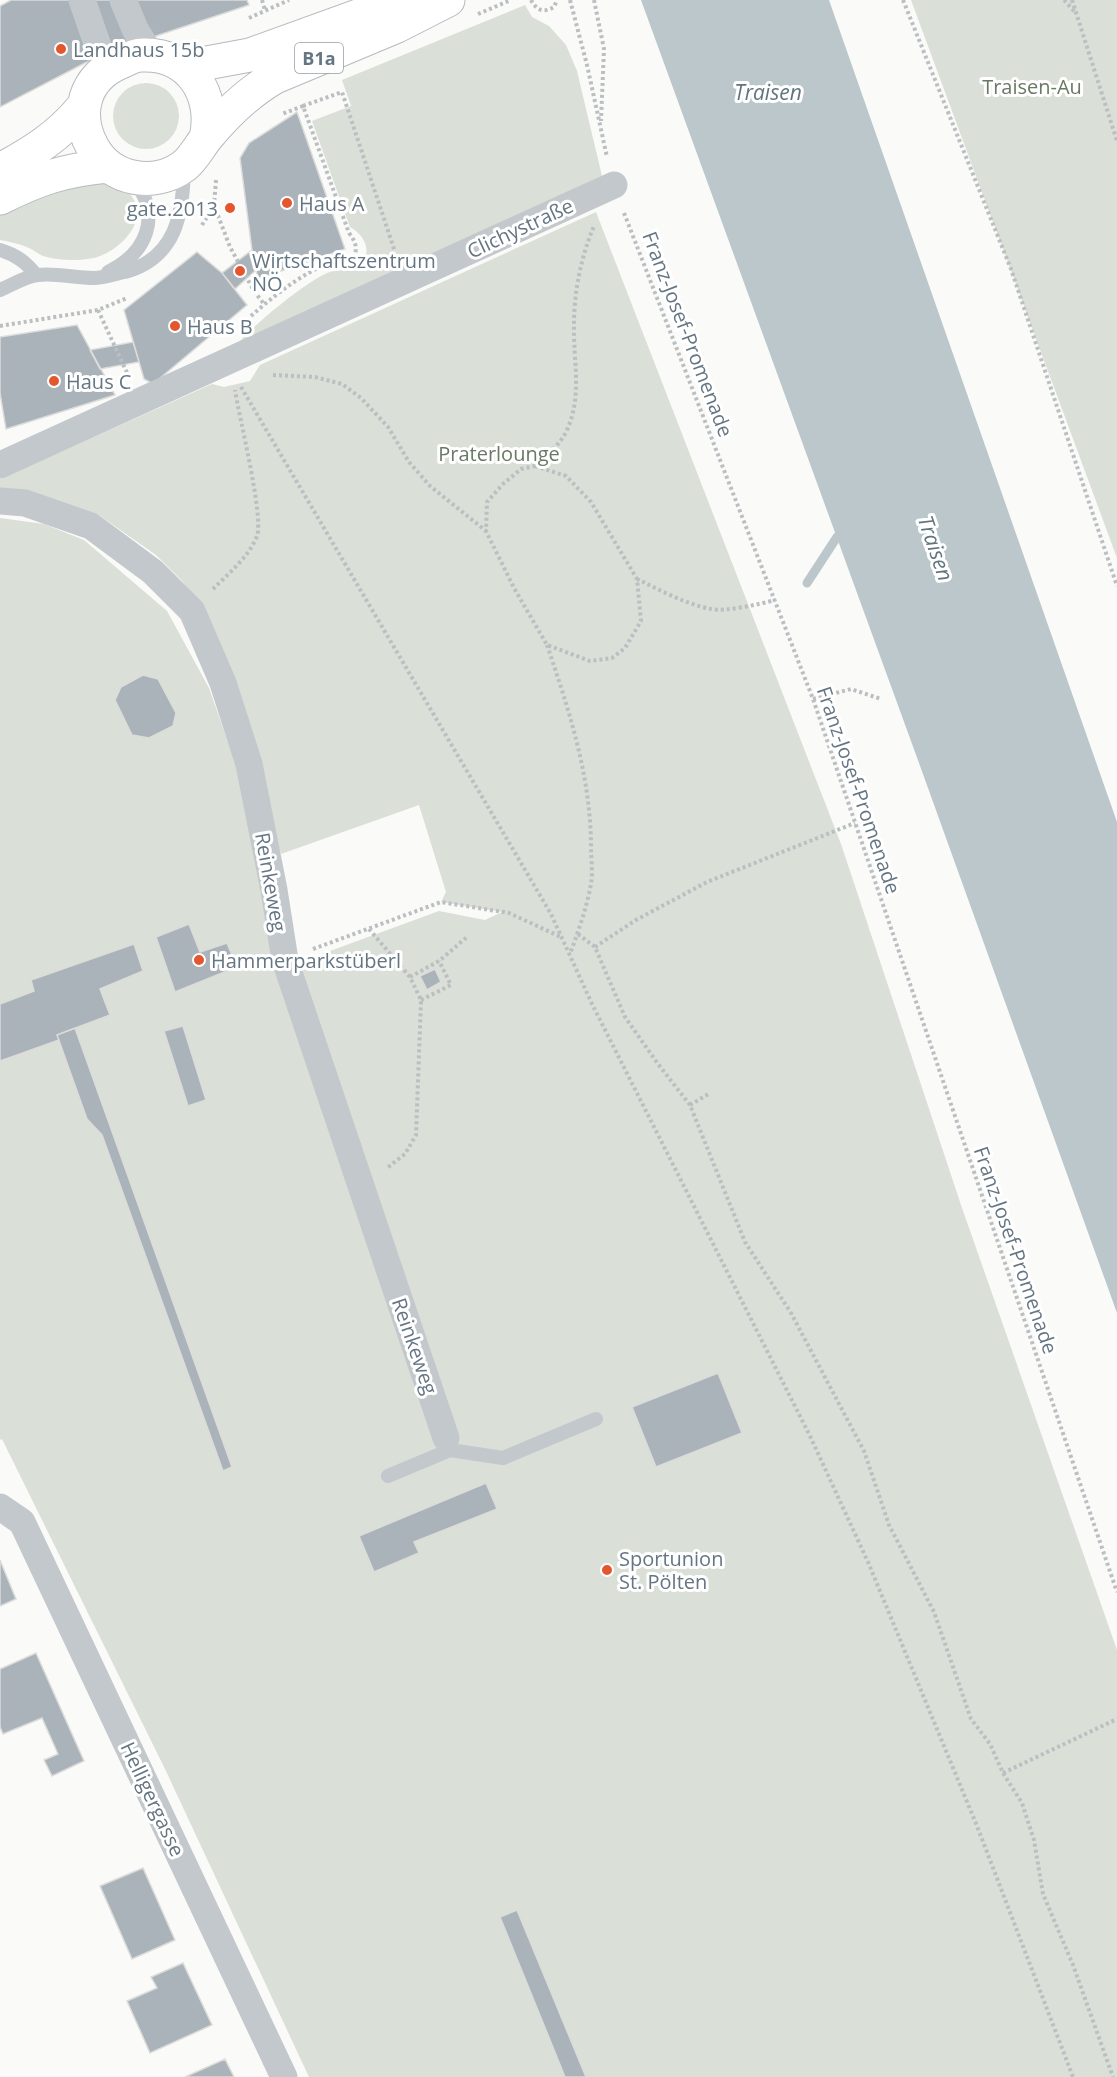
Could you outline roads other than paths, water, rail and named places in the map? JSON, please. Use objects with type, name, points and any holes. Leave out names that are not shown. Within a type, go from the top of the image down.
[{"type":"main road","name":"B1a","points":[[185,68],[250,56],[369,12],[413,0]]},
{"type":"main road","name":"B1a","points":[[0,198],[46,177],[74,169],[119,172],[149,179],[167,174],[184,166],[197,153],[206,138],[256,88],[295,67],[397,26],[448,0]]},
{"type":"main road","points":[[119,172],[88,140],[82,108],[93,82],[103,72],[140,54],[165,58],[185,68],[199,85],[208,108],[209,124],[206,138]]},
{"type":"main road","points":[[3,166],[52,139],[82,108]]},
{"type":"street","points":[[82,0],[99,49],[103,72]]},
{"type":"street","points":[[123,0],[135,29],[151,55]]},
{"type":"street","name":"Clichystraße","points":[[0,465],[614,185]]},
{"type":"street","name":"Reinkeweg","points":[[0,501],[25,502],[91,526],[153,572],[192,611],[223,683],[249,764],[274,890],[285,960],[448,1444]]},
{"type":"street","name":"Helligergasse","points":[[11,1514],[284,2077]]},
{"type":"lane","points":[[0,291],[36,275],[60,274],[95,278],[136,269],[153,259],[166,245],[179,217],[184,166]]},
{"type":"lane","points":[[95,278],[126,259],[144,237],[148,225],[148,204],[144,193],[119,172]]},
{"type":"lane","points":[[0,250],[11,253],[26,262],[36,275]]},
{"type":"lane","points":[[388,1476],[448,1444],[503,1458],[596,1419]]},
{"type":"water","name":"Traisen","points":[[641,0],[829,0],[1117,822],[1117,1313],[919,763]]},
{"type":"waterway","points":[[807,583],[837,537]]},
{"type":"place","name":"Landhaus 15b","points":[[61,49]]},
{"type":"place","name":"Haus A","points":[[287,203]]},
{"type":"place","name":"gate.2013","points":[[230,208]]},
{"type":"place","name":"Wirtschaftszentrum NÖ","points":[[240,271]]},
{"type":"place","name":"Haus B","points":[[175,326]]},
{"type":"place","name":"Haus C","points":[[54,381]]},
{"type":"place","name":"Hammerparkstüberl","points":[[199,960]]},
{"type":"place","name":"Sportunion St. Pölten","points":[[607,1570]]},
{"type":"park label","name":"Traisen-Au","points":[[1032,86]]},
{"type":"park label","name":"Praterlounge","points":[[499,453]]}]
